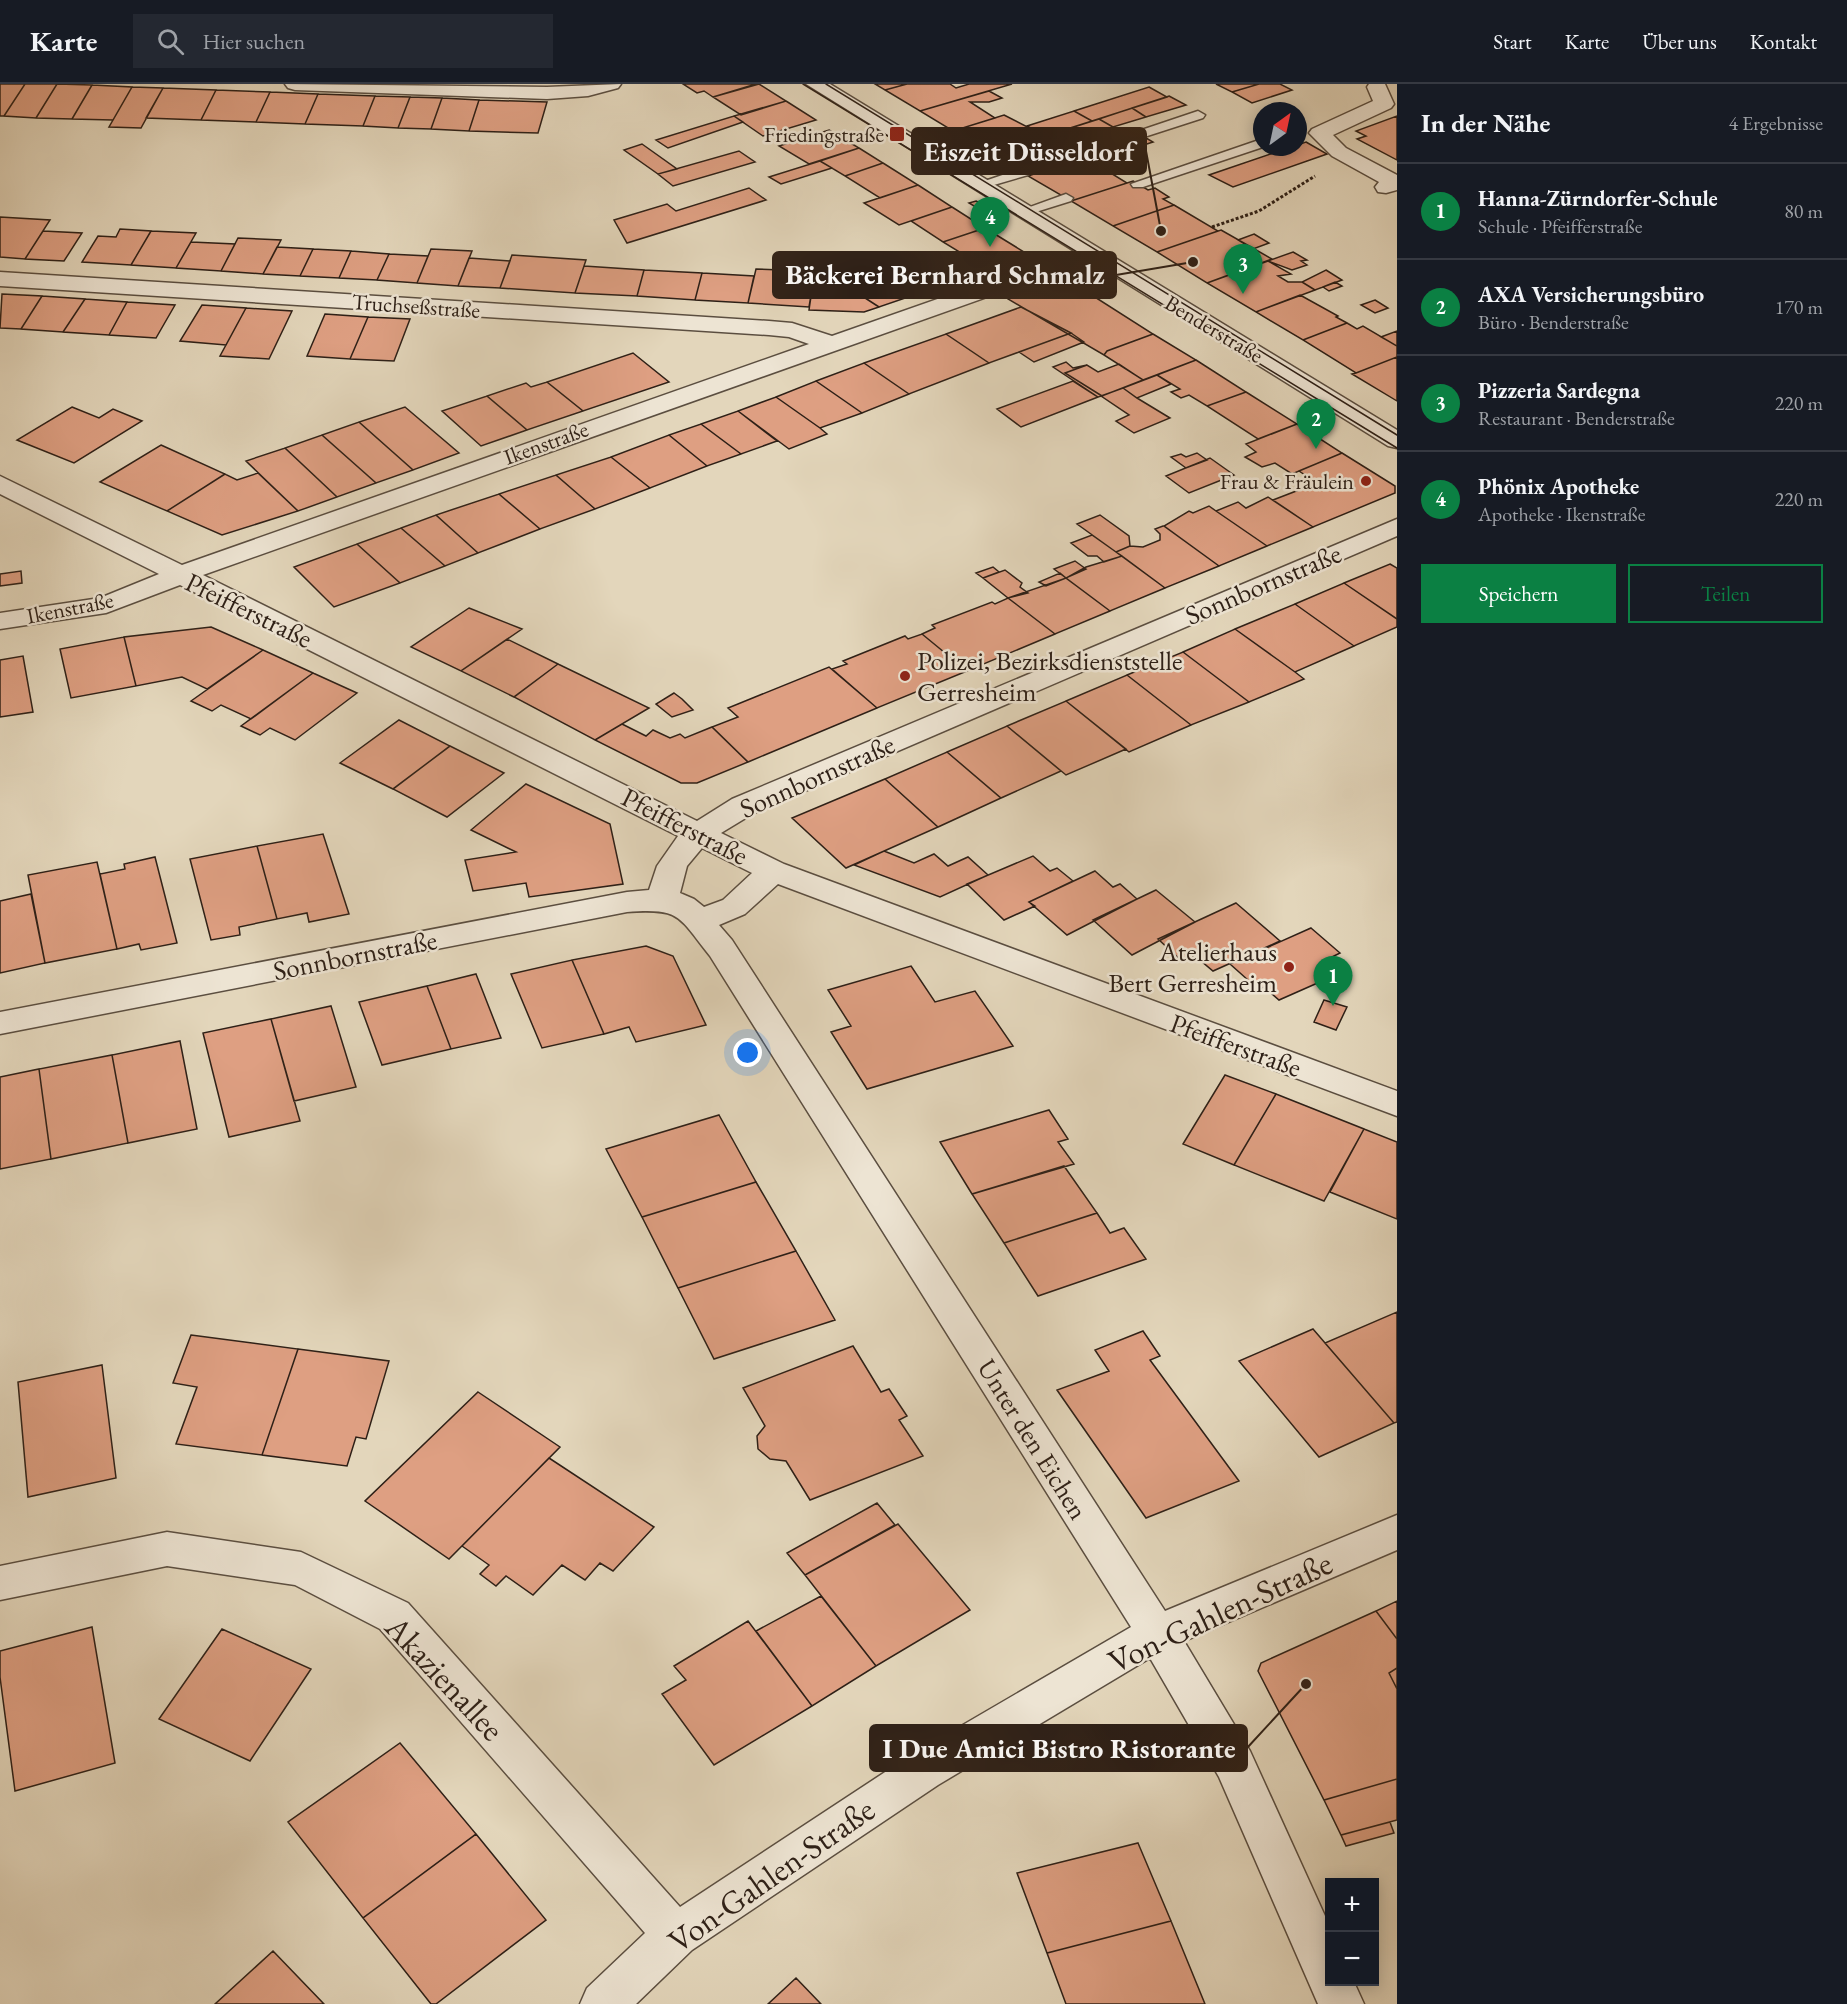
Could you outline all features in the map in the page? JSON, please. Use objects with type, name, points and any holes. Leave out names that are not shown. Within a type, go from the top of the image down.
[{"type":"street","points":[[295,84],[547,93],[588,90],[611,84]]},
{"type":"street","name":"Benderstraße","points":[[816,84],[1397,441]]},
{"type":"street","points":[[1378,85],[1384,104],[1319,133],[1339,152],[1396,183],[1386,187]]},
{"type":"street","name":"Ikenstraße","points":[[0,621],[106,605],[178,574],[1089,253]]},
{"type":"street","name":"Truchseßstraße","points":[[0,279],[770,328],[792,330],[830,343]]},
{"type":"street","name":"Pfeifferstraße","points":[[0,484],[773,871],[1397,1104]]},
{"type":"street","name":"Sonnbornstraße","points":[[0,1023],[627,902],[663,898],[668,871],[699,832],[743,806],[1397,527]]},
{"type":"street","points":[[698,921],[735,907],[773,871]]},
{"type":"street","name":"Unter den Eichen","points":[[663,898],[684,905],[721,948],[1157,1634],[1235,1765],[1325,1969]]},
{"type":"street","name":"Von-Gahlen-Straße","points":[[603,2004],[676,1935],[923,1771],[1157,1634],[1397,1532]]},
{"type":"street","name":"Akazienallee","points":[[0,1583],[167,1549],[301,1569],[394,1616],[676,1935]]},
{"type":"street","name":"Unter den Eichen","points":[[1333,1986],[1341,2004]]},
{"type":"lane","points":[[1071,156],[1198,115]]},
{"type":"lane","points":[[1138,184],[1253,146]]},
{"type":"lane","points":[[1122,180],[1184,159]]},
{"type":"lane","points":[[980,185],[1023,172]]},
{"type":"lane","points":[[1029,216],[1071,202]]},
{"type":"path","points":[[1212,227],[1259,211],[1278,201],[1311,180],[1339,152]]},
{"type":"building","points":[[0,84],[25,84],[4,116],[0,116]]},
{"type":"building","points":[[25,84],[57,84],[36,118],[4,116]]},
{"type":"building","points":[[57,84],[92,85],[72,119],[36,118]]},
{"type":"building","points":[[683,84],[756,84],[713,97],[704,91],[697,93]]},
{"type":"building","points":[[759,84],[786,101],[741,115],[713,97]]},
{"type":"building","points":[[875,84],[907,84],[885,90]]},
{"type":"building","points":[[907,84],[950,84],[956,88],[969,84],[1012,84],[920,111],[885,90]]},
{"type":"building","points":[[1216,84],[1259,84],[1232,92]]},
{"type":"building","points":[[1259,84],[1280,84],[1292,90],[1252,103],[1232,92]]},
{"type":"building","points":[[92,85],[132,87],[113,120],[72,119]]},
{"type":"building","points":[[132,87],[163,88],[141,128],[109,127]]},
{"type":"building","points":[[1149,87],[1167,97],[1092,121],[1074,111]]},
{"type":"building","points":[[163,88],[216,90],[201,120],[146,118]]},
{"type":"building","points":[[216,90],[270,92],[256,122],[201,120]]},
{"type":"building","points":[[989,91],[1002,98],[989,102],[970,102],[995,118],[953,131],[920,111]]},
{"type":"building","points":[[270,92],[318,94],[305,124],[256,122]]},
{"type":"building","points":[[318,94],[375,96],[363,126],[305,124]]},
{"type":"building","points":[[375,96],[410,97],[398,128],[363,126]]},
{"type":"building","points":[[1169,96],[1186,105],[1146,117],[1132,108]]},
{"type":"building","points":[[410,97],[442,98],[431,129],[398,128]]},
{"type":"building","points":[[442,98],[479,100],[469,131],[431,129]]},
{"type":"building","points":[[479,100],[547,102],[538,133],[469,131]]},
{"type":"building","points":[[786,101],[816,120],[763,136],[734,116]]},
{"type":"building","points":[[1132,108],[1146,117],[1113,127],[1099,119]]},
{"type":"building","points":[[1074,111],[1092,121],[1045,136],[1027,126]]},
{"type":"building","points":[[1004,115],[1045,136],[990,153],[953,131]]},
{"type":"building","points":[[734,116],[743,122],[668,148],[656,140]]},
{"type":"building","points":[[1397,116],[1397,160],[1357,139],[1366,136],[1356,131]]},
{"type":"building","points":[[1099,119],[1113,127],[1092,137],[1087,135],[1065,142],[1051,141],[1051,144],[1039,138]]},
{"type":"building","points":[[829,130],[859,148],[809,164],[779,146]]},
{"type":"building","points":[[1039,138],[1077,160],[1028,176],[990,153]]},
{"type":"building","points":[[1146,138],[1153,142],[1119,153],[1112,149]]},
{"type":"building","points":[[1307,143],[1327,154],[1233,187],[1209,175],[1265,156],[1307,156]]},
{"type":"building","points":[[642,144],[677,169],[658,174],[624,150]]},
{"type":"building","points":[[859,148],[883,163],[845,176],[820,161]]},
{"type":"building","points":[[1107,150],[1119,157],[1101,163],[1101,167],[1127,183],[1071,201],[1028,176]]},
{"type":"building","points":[[739,151],[755,162],[673,186],[658,174]]},
{"type":"building","points":[[820,161],[832,168],[781,184],[769,177]]},
{"type":"building","points":[[883,163],[918,185],[880,198],[845,176]]},
{"type":"building","points":[[1133,181],[1148,190],[1155,188],[1169,197],[1163,199],[1174,205],[1113,226],[1071,201]]},
{"type":"building","points":[[918,185],[952,207],[899,225],[864,203]]},
{"type":"building","points":[[749,188],[766,200],[627,243],[614,220],[667,204],[676,211]]},
{"type":"building","points":[[976,201],[991,209],[984,212],[969,203]]},
{"type":"building","points":[[1174,205],[1218,231],[1157,252],[1113,226]]},
{"type":"building","points":[[952,207],[985,228],[943,242],[911,221]]},
{"type":"building","points":[[0,217],[50,220],[25,259],[0,257]]},
{"type":"building","points":[[985,228],[1029,255],[945,284],[916,265],[958,251],[943,242]]},
{"type":"building","points":[[120,229],[151,231],[131,265],[82,262],[98,236],[116,237]]},
{"type":"building","points":[[1221,230],[1272,259],[1207,283],[1157,252]]},
{"type":"building","points":[[43,231],[82,233],[64,261],[25,259]]},
{"type":"building","points":[[151,231],[196,233],[176,268],[131,265]]},
{"type":"building","points":[[1254,234],[1269,243],[1253,249],[1238,240]]},
{"type":"building","points":[[238,238],[281,240],[263,274],[221,271]]},
{"type":"building","points":[[191,242],[235,244],[221,271],[176,268]]},
{"type":"building","points":[[277,247],[313,249],[300,276],[263,274]]},
{"type":"building","points":[[313,249],[351,251],[339,278],[300,276]]},
{"type":"building","points":[[431,249],[472,251],[458,286],[417,283]]},
{"type":"building","points":[[351,251],[389,254],[377,280],[339,278]]},
{"type":"building","points":[[1293,252],[1307,260],[1301,261],[1307,265],[1292,270],[1268,261]]},
{"type":"building","points":[[389,254],[428,256],[417,283],[377,280]]},
{"type":"building","points":[[512,255],[586,260],[575,293],[500,288]]},
{"type":"building","points":[[469,258],[510,261],[500,288],[458,286]]},
{"type":"building","points":[[1268,261],[1291,274],[1278,276],[1288,282],[1302,282],[1315,290],[1256,312],[1207,283]]},
{"type":"building","points":[[584,266],[644,270],[637,296],[575,293]]},
{"type":"building","points":[[756,269],[781,270],[780,276],[814,278],[809,307],[748,303]]},
{"type":"building","points":[[644,270],[702,273],[695,300],[637,296]]},
{"type":"building","points":[[1326,270],[1342,280],[1315,290],[1302,282]]},
{"type":"building","points":[[877,271],[914,295],[879,307],[842,283]]},
{"type":"building","points":[[702,273],[754,276],[748,303],[695,300]]},
{"type":"building","points":[[1065,278],[1153,334],[1107,351],[1104,355],[1008,299]]},
{"type":"building","points":[[1335,282],[1342,286],[1329,291],[1323,287]]},
{"type":"building","points":[[813,283],[842,283],[879,307],[864,312],[809,310]]},
{"type":"building","points":[[2,294],[42,296],[21,329],[0,328]]},
{"type":"building","points":[[1300,295],[1347,323],[1303,340],[1256,312]]},
{"type":"building","points":[[42,296],[85,299],[63,332],[21,329]]},
{"type":"building","points":[[85,299],[127,302],[109,335],[63,332]]},
{"type":"building","points":[[1375,300],[1388,308],[1375,313],[1361,305]]},
{"type":"building","points":[[127,302],[175,305],[156,338],[109,335]]},
{"type":"building","points":[[202,305],[246,308],[226,345],[180,341]]},
{"type":"building","points":[[1021,307],[1071,333],[989,363],[946,334]]},
{"type":"building","points":[[246,308],[292,311],[269,359],[220,356]]},
{"type":"building","points":[[325,314],[368,317],[350,359],[307,356]]},
{"type":"building","points":[[368,317],[410,319],[394,361],[350,359]]},
{"type":"building","points":[[1347,323],[1357,329],[1363,326],[1397,346],[1397,357],[1356,373],[1303,340]]},
{"type":"building","points":[[1397,331],[1397,346],[1381,337]]},
{"type":"building","points":[[1071,333],[1084,342],[1034,362],[1019,352]]},
{"type":"building","points":[[946,334],[989,363],[909,394],[864,363]]},
{"type":"building","points":[[1153,334],[1196,360],[1143,380],[1104,355],[1107,351]]},
{"type":"building","points":[[633,353],[669,382],[583,411],[547,382]]},
{"type":"building","points":[[1397,357],[1397,401],[1352,374],[1356,373]]},
{"type":"building","points":[[1196,360],[1246,392],[1207,406],[1189,395],[1181,398],[1171,392],[1180,389],[1157,375]]},
{"type":"building","points":[[1066,362],[1073,368],[1087,365],[1065,373],[1102,396],[1098,397],[1053,367]]},
{"type":"building","points":[[864,363],[909,394],[862,413],[816,381]]},
{"type":"building","points":[[1119,364],[1143,380],[1102,396],[1065,373],[1087,365],[1098,372]]},
{"type":"building","points":[[1157,375],[1171,384],[1137,398],[1123,388]]},
{"type":"building","points":[[816,381],[862,413],[820,428],[776,397]]},
{"type":"building","points":[[1073,381],[1098,397],[1021,427],[997,409]]},
{"type":"building","points":[[547,382],[583,411],[527,430],[487,396],[526,383],[531,387]]},
{"type":"building","points":[[1123,388],[1170,418],[1134,433],[1116,421],[1129,415],[1101,396]]},
{"type":"building","points":[[1246,392],[1297,424],[1258,439],[1207,406]]},
{"type":"building","points":[[487,396],[527,430],[481,446],[442,411]]},
{"type":"building","points":[[776,397],[827,434],[789,449],[738,411]]},
{"type":"building","points":[[72,407],[99,418],[113,409],[142,421],[74,463],[17,440]]},
{"type":"building","points":[[405,407],[459,453],[413,470],[359,422]]},
{"type":"building","points":[[738,411],[777,441],[741,454],[701,424]]},
{"type":"building","points":[[359,422],[413,470],[376,483],[322,435]]},
{"type":"building","points":[[701,424],[741,454],[707,466],[669,435]]},
{"type":"building","points":[[1297,424],[1342,453],[1292,474],[1275,463],[1262,467],[1245,457],[1256,452],[1246,444]]},
{"type":"building","points":[[322,435],[376,483],[337,497],[285,448]]},
{"type":"building","points":[[669,435],[707,466],[650,488],[611,457]]},
{"type":"building","points":[[161,445],[225,474],[167,511],[100,482]]},
{"type":"building","points":[[285,448],[337,497],[298,511],[246,461]]},
{"type":"building","points":[[1197,453],[1207,460],[1186,468],[1171,457],[1181,454],[1186,457]]},
{"type":"building","points":[[1342,453],[1395,486],[1395,493],[1313,527],[1273,500],[1317,483],[1299,471]]},
{"type":"building","points":[[611,457],[650,488],[595,509],[556,475]]},
{"type":"building","points":[[1210,458],[1234,475],[1189,493],[1166,476]]},
{"type":"building","points":[[258,473],[298,511],[222,535],[167,511],[225,474],[237,480]]},
{"type":"building","points":[[556,475],[595,509],[540,529],[499,494]]},
{"type":"building","points":[[499,494],[540,529],[478,553],[436,515]]},
{"type":"building","points":[[1268,497],[1313,527],[1267,546],[1216,511],[1238,502],[1246,508]]},
{"type":"building","points":[[1209,506],[1267,546],[1219,566],[1164,526],[1189,511],[1193,513]]},
{"type":"building","points":[[436,515],[478,553],[445,566],[401,528]]},
{"type":"building","points":[[1100,515],[1129,536],[1130,546],[1116,552],[1077,524]]},
{"type":"building","points":[[1164,526],[1219,566],[1165,588],[1116,552],[1130,546],[1143,547],[1160,540],[1160,534],[1155,529]]},
{"type":"building","points":[[401,528],[445,566],[400,583],[357,544]]},
{"type":"building","points":[[1092,535],[1122,556],[1104,562],[1097,556],[1088,556],[1071,543]]},
{"type":"building","points":[[357,544],[400,583],[334,607],[294,567]]},
{"type":"building","points":[[1122,556],[1165,588],[1110,611],[1066,578],[1086,567]]},
{"type":"building","points":[[1075,561],[1086,569],[1066,578],[1054,569]]},
{"type":"building","points":[[1390,564],[1397,568],[1397,619],[1344,583]]},
{"type":"building","points":[[993,567],[999,572],[983,578],[976,573]]},
{"type":"building","points":[[1005,570],[1022,583],[1020,587],[1028,593],[1008,598],[983,578]]},
{"type":"building","points":[[21,571],[22,583],[0,586],[0,574]]},
{"type":"building","points":[[1060,573],[1066,578],[1046,586],[1039,582]]},
{"type":"building","points":[[1066,578],[1110,611],[1055,634],[1008,598]]},
{"type":"building","points":[[1344,583],[1397,619],[1397,627],[1354,646],[1295,604]]},
{"type":"building","points":[[1008,598],[1055,634],[967,671],[922,634],[935,628],[932,625]]},
{"type":"building","points":[[1295,604],[1354,646],[1295,672],[1235,629]]},
{"type":"building","points":[[469,608],[522,629],[461,671],[411,647]]},
{"type":"building","points":[[211,627],[263,650],[207,689],[182,677],[136,686],[124,637]]},
{"type":"building","points":[[1235,629],[1304,679],[1249,702],[1183,652]]},
{"type":"building","points":[[922,634],[967,671],[877,708],[832,669],[847,664],[843,661],[905,636],[908,639]]},
{"type":"building","points":[[124,637],[136,686],[71,698],[60,649]]},
{"type":"building","points":[[507,639],[558,664],[514,697],[461,671]]},
{"type":"building","points":[[263,650],[313,673],[251,719],[221,705],[212,711],[191,701]]},
{"type":"building","points":[[1183,652],[1249,702],[1191,725],[1127,675]]},
{"type":"building","points":[[23,656],[33,712],[0,717],[0,660]]},
{"type":"building","points":[[558,664],[649,708],[595,740],[514,697]]},
{"type":"building","points":[[829,667],[877,708],[748,762],[712,727],[738,717],[728,708]]},
{"type":"building","points":[[313,673],[357,693],[295,740],[270,728],[260,735],[241,726]]},
{"type":"building","points":[[1127,675],[1191,725],[1129,752],[1066,701]]},
{"type":"building","points":[[674,693],[693,710],[672,717],[656,704]]},
{"type":"building","points":[[1066,701],[1126,749],[1066,775],[1007,726]]},
{"type":"building","points":[[399,720],[450,746],[393,789],[340,763]]},
{"type":"building","points":[[622,724],[646,736],[653,730],[670,738],[680,734],[685,738],[712,727],[748,762],[697,783],[681,783],[595,740]]},
{"type":"building","points":[[1007,726],[1061,771],[1001,798],[947,752]]},
{"type":"building","points":[[450,746],[504,773],[447,817],[393,789]]},
{"type":"building","points":[[947,752],[1001,798],[938,827],[885,779]]},
{"type":"building","points":[[885,779],[938,827],[846,868],[792,818]]},
{"type":"building","points":[[526,784],[610,824],[623,884],[529,897],[526,883],[473,891],[465,860],[516,852],[471,830]]},
{"type":"building","points":[[323,834],[349,914],[309,922],[307,913],[277,919],[257,846]]},
{"type":"building","points":[[257,846],[277,919],[239,927],[240,935],[211,940],[190,859]]},
{"type":"building","points":[[884,851],[914,863],[934,854],[948,866],[968,857],[988,875],[940,897],[854,865]]},
{"type":"building","points":[[1033,856],[1050,871],[1057,868],[1073,881],[1029,902],[1035,906],[1004,920],[967,884]]},
{"type":"building","points":[[155,857],[177,943],[141,950],[139,944],[117,949],[100,874],[125,869],[124,864]]},
{"type":"building","points":[[97,862],[117,949],[45,963],[28,875]]},
{"type":"building","points":[[1095,871],[1113,887],[1120,884],[1137,899],[1067,935],[1029,902]]},
{"type":"building","points":[[1156,890],[1195,922],[1132,955],[1093,920]]},
{"type":"building","points":[[31,894],[45,963],[0,973],[0,901]]},
{"type":"building","points":[[1236,903],[1280,941],[1213,971],[1195,956],[1183,962],[1158,939]]},
{"type":"building","name":"Atelierhaus Bert Gerresheim","points":[[1311,928],[1340,953],[1332,957],[1347,970],[1279,1000],[1264,987],[1258,989],[1230,964]]},
{"type":"building","points":[[646,946],[673,956],[706,1025],[636,1042],[629,1027],[604,1034],[572,960]]},
{"type":"building","points":[[572,960],[604,1034],[542,1048],[511,974]]},
{"type":"building","points":[[911,966],[935,1002],[975,991],[1013,1046],[867,1089],[831,1032],[851,1026],[828,990]]},
{"type":"building","points":[[476,974],[501,1038],[451,1049],[427,986]]},
{"type":"building","points":[[427,986],[451,1049],[382,1065],[359,1002]]},
{"type":"building","points":[[1324,1000],[1347,1007],[1336,1030],[1314,1022]]},
{"type":"building","points":[[331,1006],[356,1087],[294,1101],[271,1019]]},
{"type":"building","points":[[271,1019],[300,1121],[229,1137],[203,1033]]},
{"type":"building","points":[[180,1041],[197,1129],[128,1143],[112,1055]]},
{"type":"building","points":[[112,1055],[128,1143],[51,1159],[39,1069]]},
{"type":"building","points":[[39,1069],[51,1159],[0,1169],[0,1077]]},
{"type":"building","points":[[1225,1075],[1276,1094],[1234,1165],[1183,1144]]},
{"type":"building","points":[[1276,1094],[1364,1129],[1324,1201],[1234,1165]]},
{"type":"building","points":[[1049,1110],[1068,1139],[1058,1142],[1074,1164],[972,1194],[940,1142]]},
{"type":"building","points":[[719,1115],[756,1182],[642,1217],[606,1149]]},
{"type":"building","points":[[1364,1129],[1397,1142],[1397,1219],[1330,1192]]},
{"type":"building","points":[[1064,1166],[1097,1213],[1004,1243],[972,1194]]},
{"type":"building","points":[[756,1182],[796,1251],[678,1288],[642,1217]]},
{"type":"building","points":[[1097,1213],[1110,1233],[1124,1228],[1146,1259],[1038,1296],[1004,1243]]},
{"type":"building","points":[[796,1251],[835,1320],[714,1359],[678,1288]]},
{"type":"building","points":[[1397,1312],[1397,1422],[1394,1423],[1325,1343]]},
{"type":"building","points":[[1313,1329],[1394,1423],[1319,1457],[1239,1361]]},
{"type":"building","points":[[1143,1331],[1160,1356],[1150,1360],[1239,1481],[1146,1518],[1057,1390],[1109,1371],[1095,1350]]},
{"type":"building","points":[[191,1335],[298,1349],[262,1455],[176,1444],[197,1387],[173,1383]]},
{"type":"building","points":[[853,1346],[881,1392],[889,1389],[907,1416],[899,1420],[923,1456],[810,1500],[786,1461],[770,1459],[758,1449],[757,1436],[765,1426],[743,1388]]},
{"type":"building","points":[[298,1349],[389,1361],[366,1439],[356,1437],[347,1466],[262,1455]]},
{"type":"building","points":[[102,1365],[116,1478],[28,1497],[18,1382]]},
{"type":"building","points":[[478,1392],[560,1447],[449,1559],[365,1501]]},
{"type":"building","points":[[549,1458],[654,1527],[613,1571],[600,1563],[585,1580],[562,1565],[533,1595],[506,1576],[496,1586],[480,1574],[489,1565],[462,1546]]},
{"type":"building","points":[[877,1503],[895,1525],[805,1575],[787,1553]]},
{"type":"building","points":[[898,1524],[970,1610],[876,1666],[805,1575]]},
{"type":"building","points":[[821,1596],[876,1666],[812,1706],[756,1631]]},
{"type":"building","points":[[1397,1601],[1397,1639],[1376,1611]]},
{"type":"building","points":[[1376,1611],[1397,1639],[1397,1668],[1389,1673],[1397,1689],[1397,1779],[1324,1800],[1258,1671],[1261,1663]]},
{"type":"building","points":[[748,1621],[812,1706],[714,1765],[662,1694],[686,1680],[674,1666]]},
{"type":"building","points":[[92,1627],[115,1763],[15,1791],[0,1677],[0,1651]]},
{"type":"building","points":[[222,1629],[311,1669],[250,1761],[159,1719]]},
{"type":"building","points":[[1397,1668],[1397,1689],[1389,1673]]},
{"type":"building","points":[[400,1743],[476,1834],[363,1918],[288,1822]]},
{"type":"building","points":[[1397,1779],[1397,1820],[1341,1835],[1324,1800]]},
{"type":"building","points":[[1390,1822],[1394,1833],[1346,1846],[1341,1835]]},
{"type":"building","points":[[476,1834],[546,1920],[436,2004],[431,2004],[363,1918]]},
{"type":"building","points":[[1138,1843],[1171,1921],[1047,1953],[1017,1873]]},
{"type":"building","points":[[1171,1921],[1205,2004],[1066,2004],[1047,1953]]},
{"type":"building","points":[[273,1951],[324,2004],[215,2004]]},
{"type":"building","points":[[796,1978],[821,2004],[768,2004]]},
{"type":"tram line","points":[[803,84],[1397,448]]},
{"type":"tram line","points":[[826,84],[1397,435]]},
{"type":"place","name":"Friedingstraße","points":[[897,134]]},
{"type":"place","name":"Eiszeit Düsseldorf","points":[[1161,231]]},
{"type":"place","name":"Phönix Apotheke","points":[[990,247]]},
{"type":"place","name":"Bäckerei Bernhard Schmalz","points":[[1193,262]]},
{"type":"place","name":"Pizzeria Sardegna","points":[[1243,294]]},
{"type":"place","name":"AXA Versicherungsbüro","points":[[1316,449]]},
{"type":"place","name":"Frau & Fräulein","points":[[1366,481]]},
{"type":"place","name":"Polizei, Bezirksdienststelle Gerresheim","points":[[905,676]]},
{"type":"place","name":"Atelierhaus Bert Gerresheim","points":[[1289,967]]},
{"type":"place","name":"Hanna-Zürndorfer-Schule","points":[[1333,1006]]},
{"type":"place","name":"I Due Amici Bistro Ristorante","points":[[1306,1684]]}]
